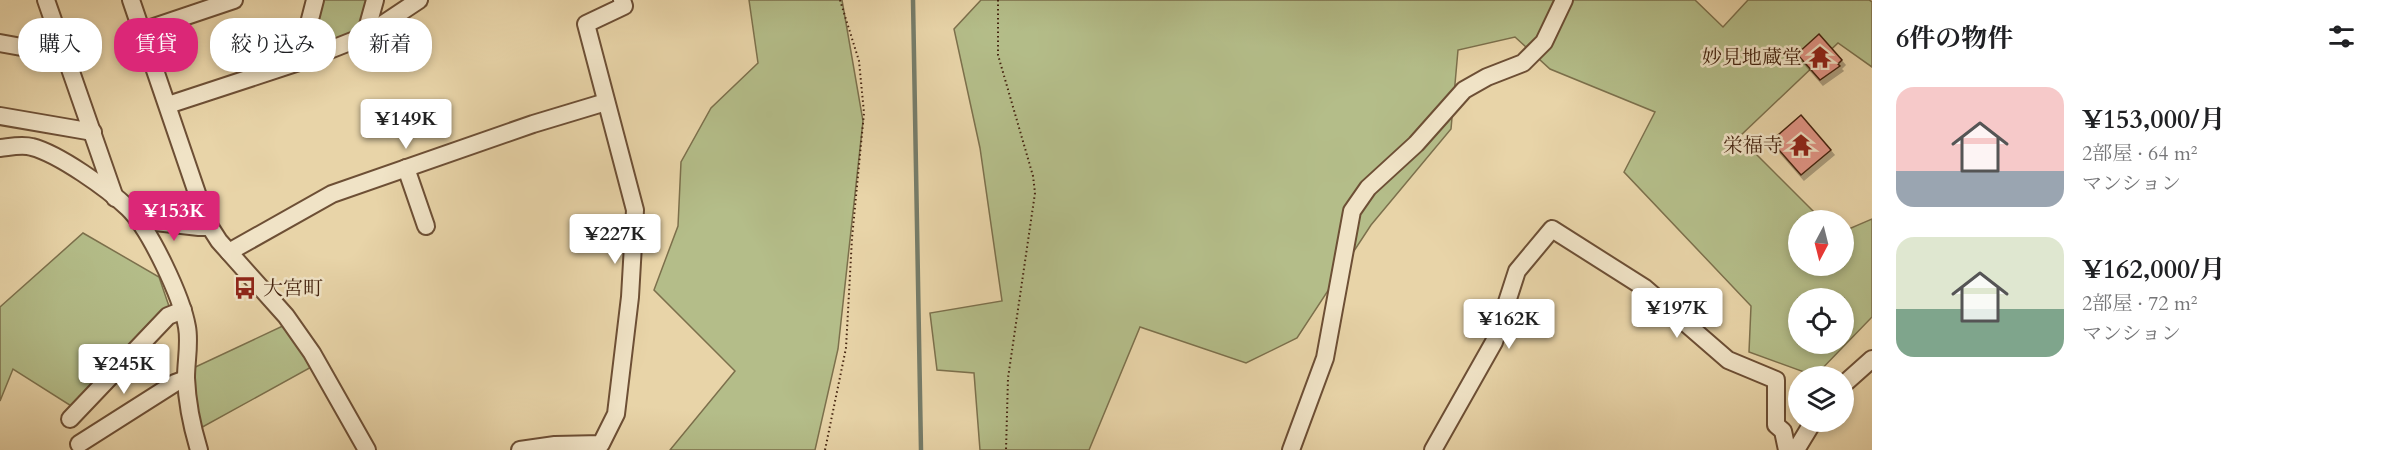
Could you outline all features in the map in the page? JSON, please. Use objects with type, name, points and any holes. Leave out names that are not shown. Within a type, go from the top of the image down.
[{"type":"street","points":[[46,0],[53,18]]},
{"type":"street","points":[[131,0],[137,18]]},
{"type":"street","points":[[181,18],[234,0]]},
{"type":"street","points":[[310,18],[315,0]]},
{"type":"street","points":[[370,18],[375,0]]},
{"type":"street","points":[[392,18],[419,0]]},
{"type":"street","points":[[520,450],[555,445],[601,444],[616,414],[630,297],[635,210],[586,24],[624,6],[622,0]]},
{"type":"street","points":[[1291,450],[1325,358],[1352,211],[1368,188],[1416,144],[1464,90],[1523,63],[1544,42],[1564,0]]},
{"type":"street","points":[[0,43],[18,46]]},
{"type":"street","points":[[72,72],[114,198]]},
{"type":"street","points":[[156,72],[210,227],[286,316],[312,352],[367,450]]},
{"type":"street","points":[[168,105],[269,72]]},
{"type":"street","points":[[229,252],[332,194],[533,124],[606,102]]},
{"type":"street","points":[[0,116],[93,132]]},
{"type":"street","points":[[0,148],[30,146],[68,164],[129,209],[138,220],[160,259],[183,310],[187,329],[186,379],[192,430],[199,450]]},
{"type":"street","points":[[406,168],[426,226]]},
{"type":"street","points":[[138,220],[210,227]]},
{"type":"street","points":[[1433,450],[1494,342],[1516,271],[1552,229],[1645,288],[1728,360],[1776,380],[1776,425],[1783,431],[1788,450]]},
{"type":"street","points":[[70,419],[168,316],[183,310]]},
{"type":"street","points":[[1854,375],[1872,359]]},
{"type":"street","points":[[79,444],[186,379]]},
{"type":"street","points":[[1796,450],[1807,432]]},
{"type":"path","points":[[825,450],[846,348],[852,238],[864,113],[859,61],[840,0]]},
{"type":"path","points":[[998,0],[998,55],[1033,176],[1035,193],[1008,378],[1006,450]]},
{"type":"green space","points":[[323,0],[370,0],[365,18],[348,18],[348,36],[336,42],[336,18],[318,18]]},
{"type":"green space","points":[[749,0],[842,0],[863,121],[838,349],[815,450],[670,450],[735,371],[654,290],[678,226],[681,162],[711,108],[758,63]]},
{"type":"green space","points":[[981,0],[1695,0],[1723,27],[1748,0],[1869,0],[1872,2],[1872,67],[1838,43],[1739,137],[1812,210],[1788,210],[1788,276],[1854,276],[1854,227],[1872,219],[1872,317],[1854,336],[1854,288],[1788,288],[1788,354],[1836,354],[1825,366],[1788,366],[1749,352],[1751,306],[1624,172],[1655,112],[1550,69],[1515,37],[1458,50],[1451,129],[1371,225],[1297,338],[1246,363],[1140,327],[1089,450],[980,450],[974,373],[937,370],[930,313],[1002,301],[980,148],[954,29]]},
{"type":"green space","points":[[83,233],[159,277],[172,315],[76,409],[13,369],[0,401],[0,307]]},
{"type":"green space","points":[[287,324],[315,365],[197,430],[189,370]]},
{"type":"building","name":"妙見地蔵堂","points":[[1819,34],[1842,60],[1838,64],[1840,66],[1820,80],[1797,54]]},
{"type":"building","name":"栄福寺","points":[[1801,115],[1831,150],[1801,175],[1771,141]]},
{"type":"waterway","points":[[913,0],[921,450]]},
{"type":"place","name":"妙見地蔵堂","points":[[1820,57]]},
{"type":"place","name":"栄福寺","points":[[1801,145]]},
{"type":"place","name":"大宮町","points":[[245,288]]}]
